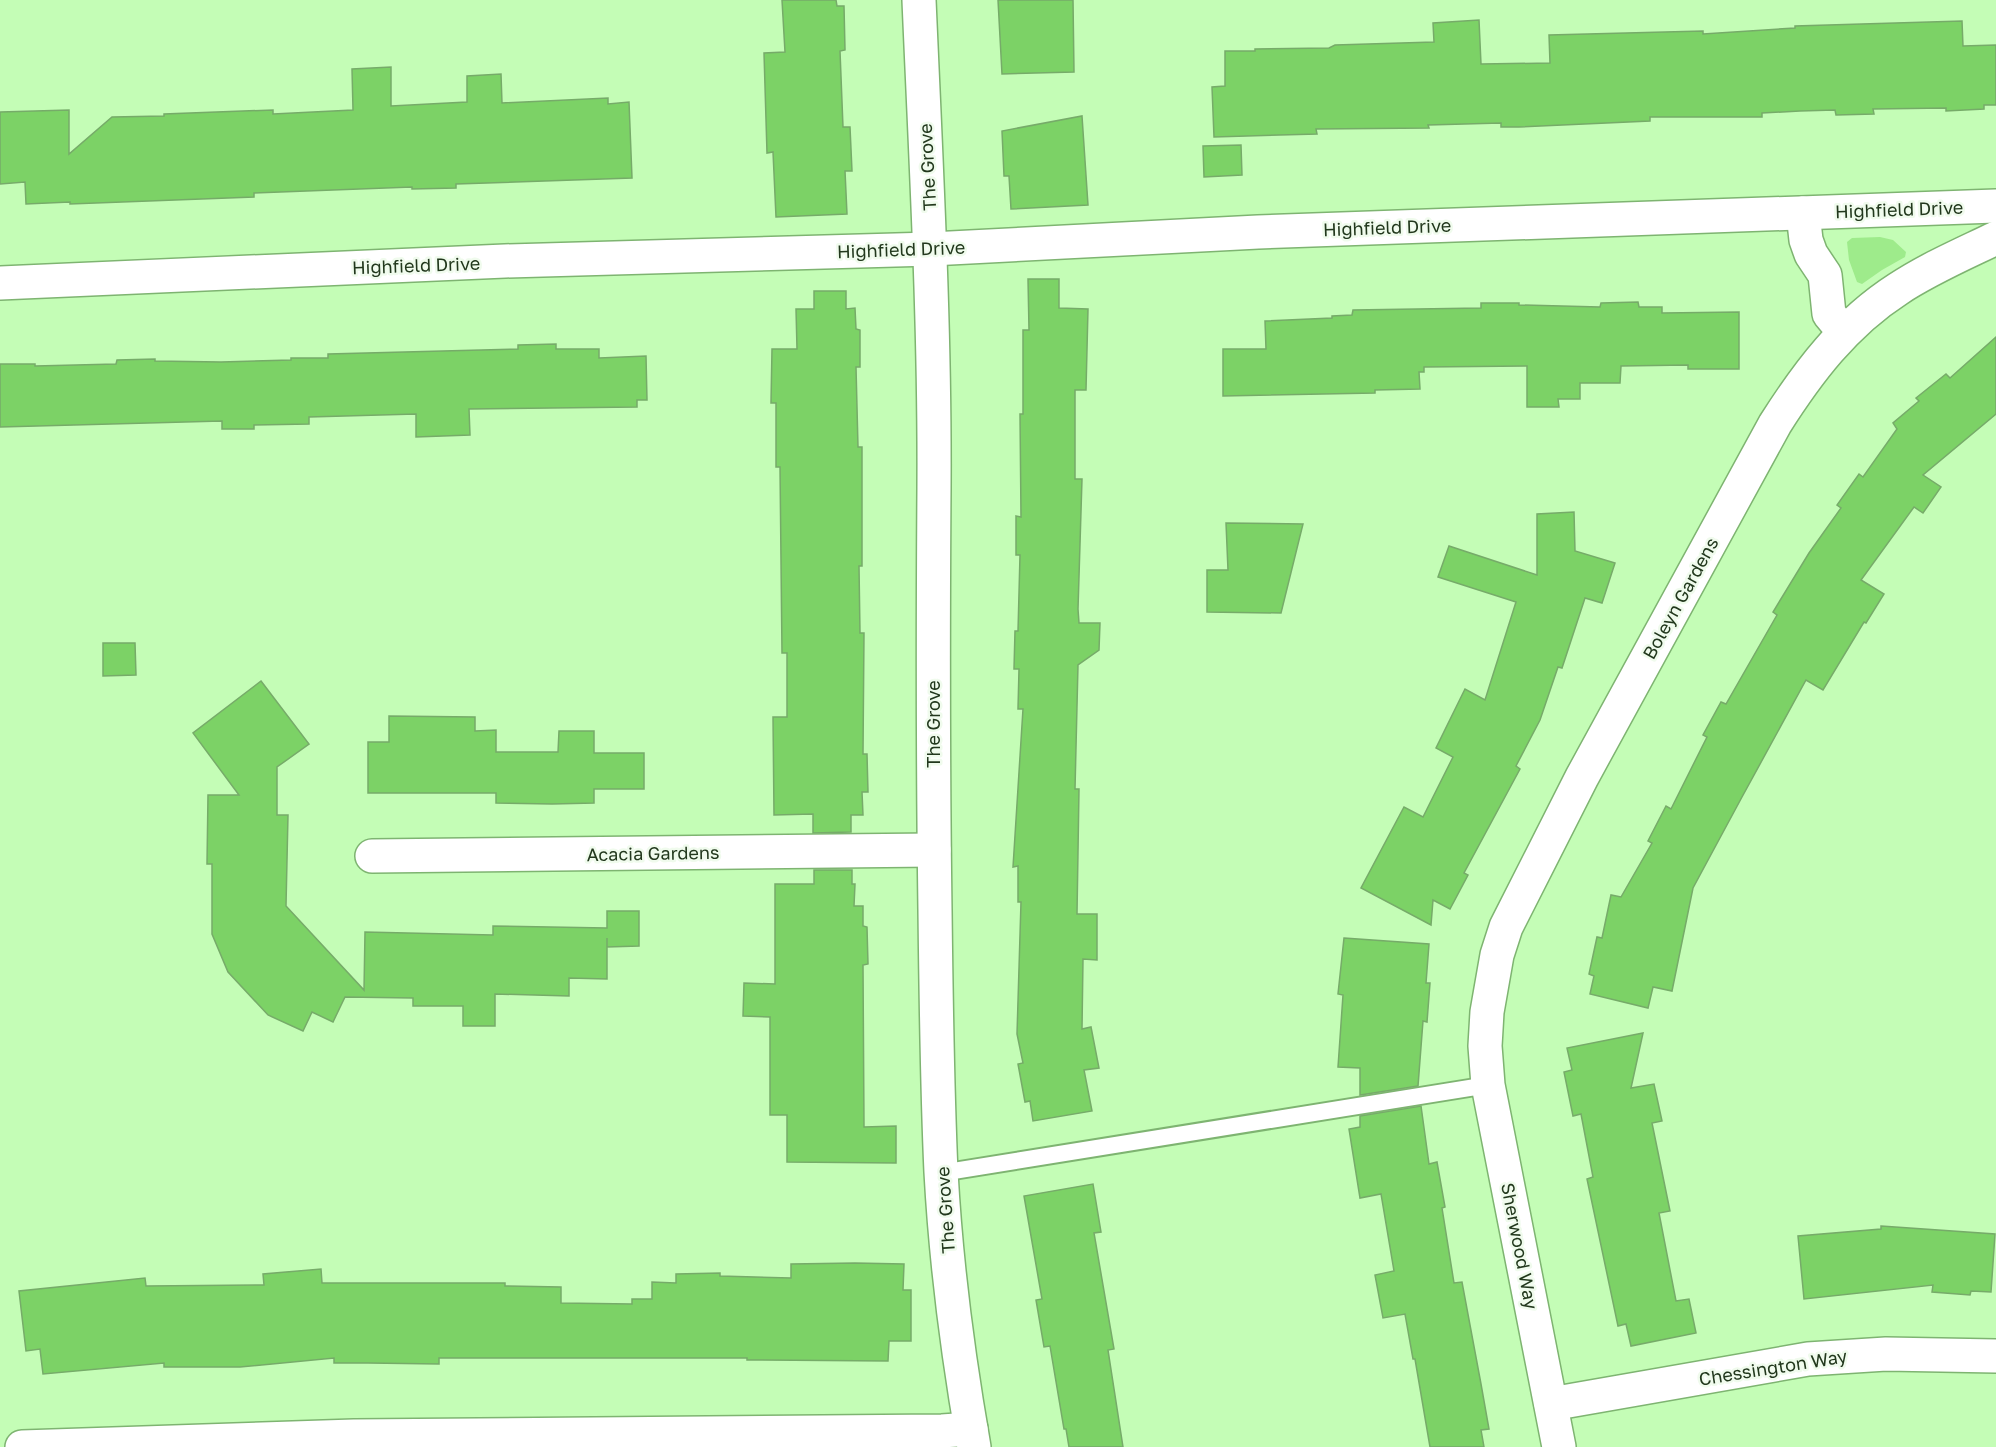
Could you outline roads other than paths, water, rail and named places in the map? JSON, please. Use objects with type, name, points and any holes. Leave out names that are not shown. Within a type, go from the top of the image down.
[{"type":"street","name":"The Grove","points":[[919,0],[931,249],[934,389],[932,693],[936,1009],[941,1173],[960,1365],[972,1438]]},
{"type":"street","name":"Highfield Drive","points":[[0,283],[505,261],[931,249],[1258,232],[1996,206]]},
{"type":"street","points":[[1803,213],[1806,240],[1811,254],[1825,276],[1829,314],[1844,332]]},
{"type":"street","name":"Boleyn Gardens","points":[[1485,1046],[1491,983],[1506,927],[1582,777],[1775,424],[1797,389],[1844,332],[1898,289],[1996,238]]},
{"type":"street","name":"Acacia Gardens","points":[[372,856],[934,850]]},
{"type":"street","name":"Sherwood Way","points":[[1485,1046],[1488,1085],[1559,1447]]},
{"type":"street","name":"Chessington Way","points":[[1551,1404],[1816,1358],[1886,1354],[1996,1356]]},
{"type":"street","points":[[22,1447],[942,1431],[972,1438]]},
{"type":"lane","points":[[941,1173],[1488,1085]]}]
